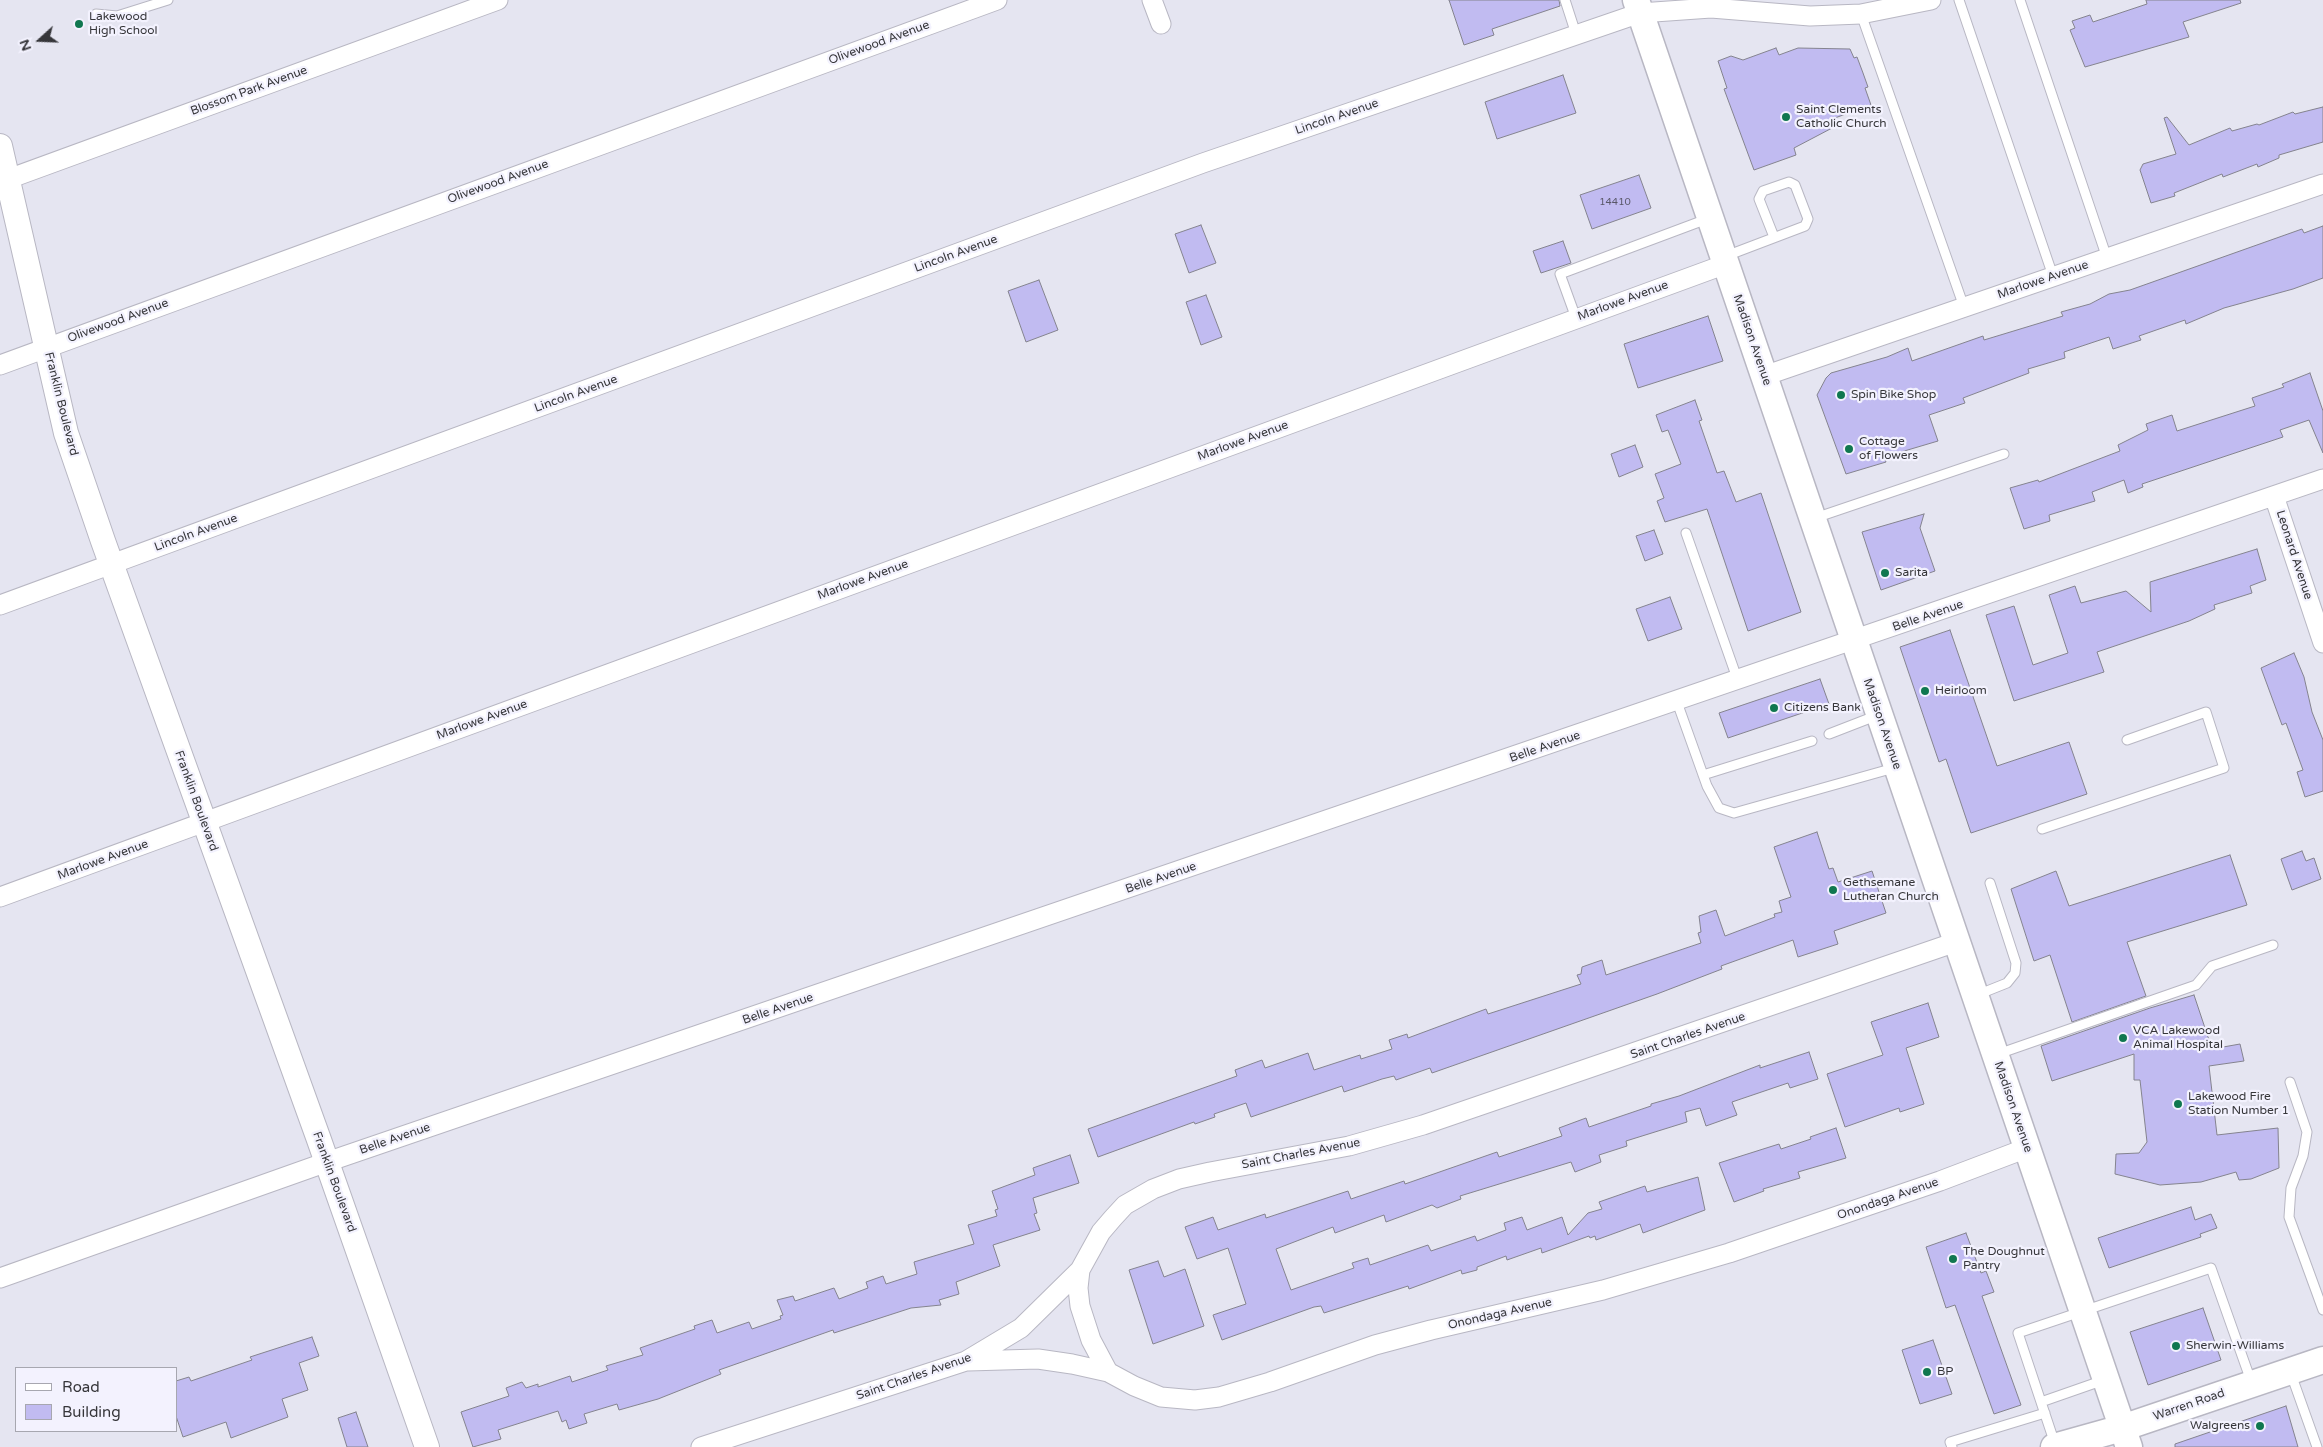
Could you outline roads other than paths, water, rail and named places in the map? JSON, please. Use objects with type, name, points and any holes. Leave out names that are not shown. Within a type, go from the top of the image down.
[{"type":"main road","name":"Madison Avenue","points":[[1638,6],[2125,1437]]},
{"type":"main road","name":"Warren Road","points":[[2055,1447],[2125,1437],[2252,1384],[2323,1360]]},
{"type":"street","name":"Blossom Park Avenue","points":[[4,181],[498,0]]},
{"type":"street","name":"Olivewood Avenue","points":[[0,365],[997,0]]},
{"type":"street","points":[[1152,0],[1161,24]]},
{"type":"street","name":"Lincoln Avenue","points":[[0,605],[1185,170],[1576,34],[1638,6],[1711,8],[1810,16],[1861,14],[1931,0]]},
{"type":"street","name":"Franklin Boulevard","points":[[0,146],[4,181],[47,348],[66,433],[111,564],[327,1162],[427,1447]]},
{"type":"street","name":"Marlowe Avenue","points":[[1764,376],[2323,184]]},
{"type":"street","name":"Marlowe Avenue","points":[[0,898],[181,832],[203,821],[1576,318],[1724,260]]},
{"type":"street","name":"Belle Avenue","points":[[0,1278],[327,1162],[2323,480]]},
{"type":"street","name":"Leonard Avenue","points":[[2274,496],[2323,643]]},
{"type":"street","name":"Saint Charles Avenue","points":[[701,1447],[966,1362],[1021,1328],[1080,1270],[1101,1232],[1125,1205],[1139,1196],[1179,1179],[1242,1164],[1349,1146],[1423,1125],[1773,1007],[1956,942]]},
{"type":"street","name":"Onondaga Avenue","points":[[966,1362],[1038,1359],[1108,1372],[1134,1386],[1160,1396],[1195,1400],[1219,1397],[1270,1382],[1375,1345],[1603,1290],[1729,1253],[1940,1181],[2027,1148]]},
{"type":"street","points":[[1080,1270],[1080,1306],[1091,1340],[1108,1372]]},
{"type":"lane","points":[[96,14],[117,16],[168,0]]},
{"type":"lane","points":[[1565,0],[1576,34]]},
{"type":"lane","points":[[1959,0],[2053,276]]},
{"type":"lane","points":[[2020,0],[2107,258]]},
{"type":"lane","points":[[1861,14],[1964,307]]},
{"type":"lane","points":[[1724,260],[1774,237],[1805,226],[1808,218],[1795,185],[1789,182],[1763,191],[1759,199],[1774,237]]},
{"type":"lane","points":[[1576,318],[1560,274],[1710,218]]},
{"type":"lane","points":[[1812,518],[2004,454]]},
{"type":"lane","points":[[1686,533],[1738,681]]},
{"type":"lane","points":[[1677,702],[1703,775],[1719,808],[1734,814],[1897,767]]},
{"type":"lane","points":[[2042,829],[2224,768],[2206,712],[2127,740]]},
{"type":"lane","points":[[1829,734],[1879,714]]},
{"type":"lane","points":[[1703,775],[1812,741]]},
{"type":"lane","points":[[1975,996],[2007,983],[2015,973],[2016,963],[1990,883]]},
{"type":"lane","points":[[1995,1055],[2196,985],[2212,966],[2273,945]]},
{"type":"lane","points":[[2290,1082],[2307,1132],[2303,1156],[2291,1188],[2289,1217],[2323,1310]]},
{"type":"lane","points":[[2055,1447],[2018,1333],[2211,1268],[2252,1384]]},
{"type":"lane","points":[[2290,1371],[2317,1447]]},
{"type":"lane","points":[[2040,1402],[2106,1379]]},
{"type":"lane","points":[[1952,1447],[1950,1442],[2045,1413]]},
{"type":"place","name":"Lakewood High School","points":[[79,24]]},
{"type":"place","name":"Saint Clements Catholic Church","points":[[1786,117]]},
{"type":"place","name":"Spin Bike Shop","points":[[1841,395]]},
{"type":"place","name":"Cottage of Flowers","points":[[1849,449]]},
{"type":"place","name":"Sarita","points":[[1885,573]]},
{"type":"place","name":"Heirloom","points":[[1925,691]]},
{"type":"place","name":"Citizens Bank","points":[[1774,708]]},
{"type":"place","name":"Gethsemane Lutheran Church","points":[[1833,890]]},
{"type":"place","name":"VCA Lakewood Animal Hospital","points":[[2123,1038]]},
{"type":"place","name":"Lakewood Fire Station Number 1","points":[[2178,1104]]},
{"type":"place","name":"The Doughnut Pantry","points":[[1953,1259]]},
{"type":"place","name":"Sherwin-Williams","points":[[2176,1346]]},
{"type":"place","name":"BP","points":[[1927,1372]]},
{"type":"place","name":"Walgreens","points":[[2260,1426]]}]
